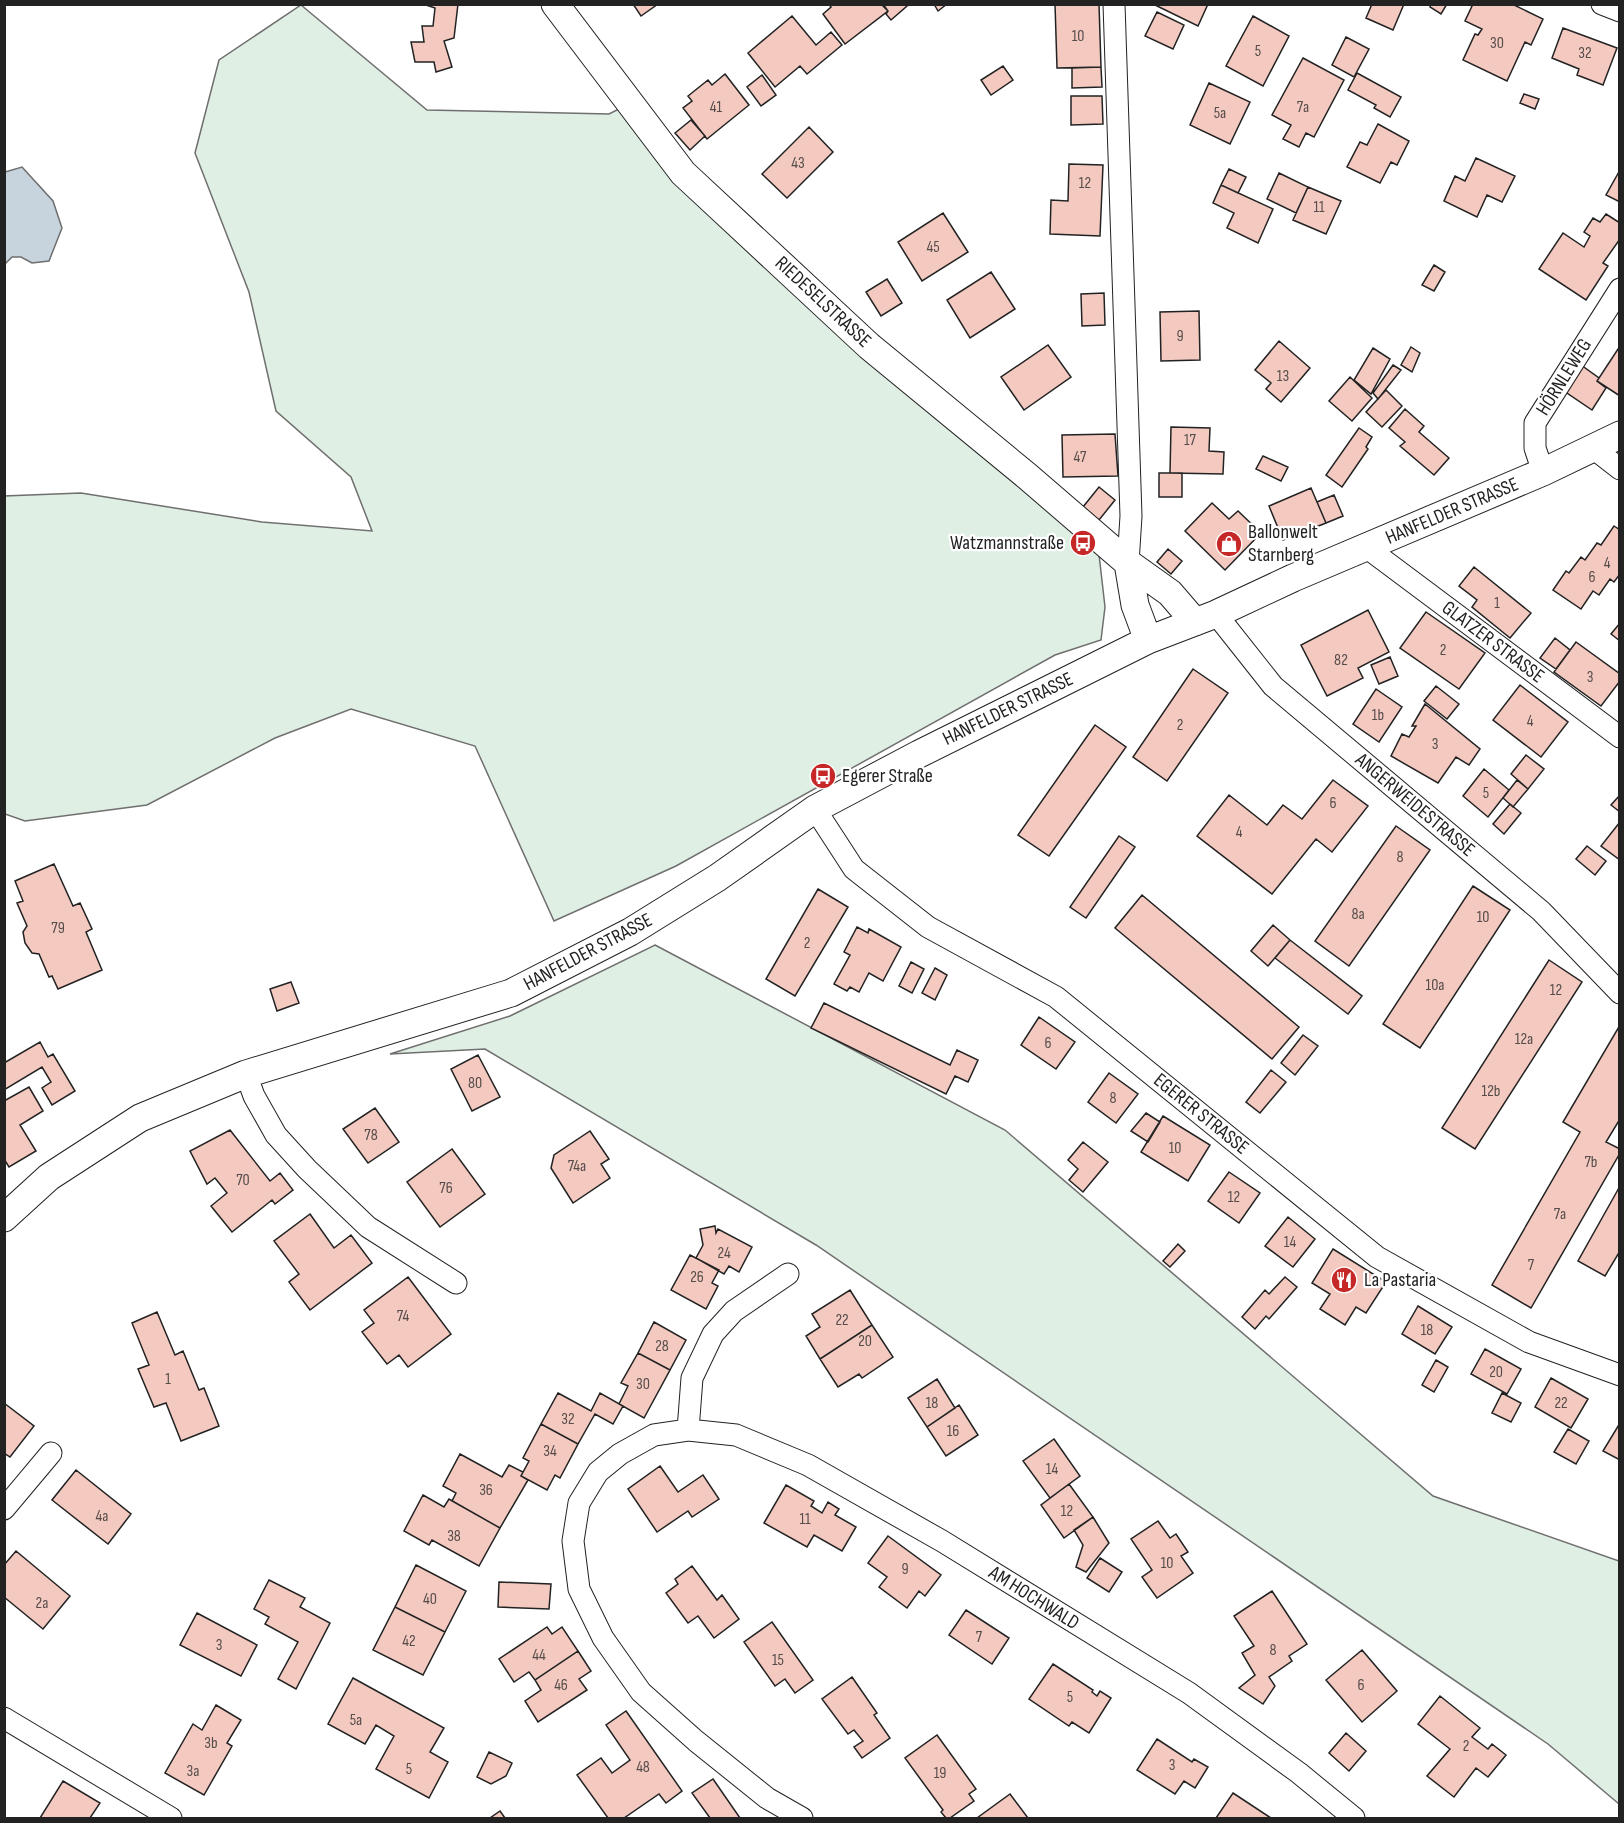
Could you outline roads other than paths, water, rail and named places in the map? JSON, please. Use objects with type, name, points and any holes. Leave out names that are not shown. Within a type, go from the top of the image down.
[{"type":"street","name":"RIEDESELSTRASSE","points":[[555,4],[683,173],[869,346],[1027,476],[1128,563],[1205,618]]},
{"type":"street","points":[[1114,4],[1131,516],[1128,563],[1135,605],[1148,640]]},
{"type":"street","points":[[1602,4],[1620,11]]},
{"type":"street","name":"HÖRNLEWEG","points":[[1543,472],[1535,448],[1535,423],[1620,289]]},
{"type":"street","name":"HANFELDER STRASSE","points":[[4,1218],[49,1177],[140,1118],[246,1074],[511,993],[630,932],[717,878],[815,809],[919,754],[1148,640],[1205,618],[1543,472],[1620,435]]},
{"type":"street","points":[[1593,448],[1620,470]]},
{"type":"street","name":"GLATZER STRASSE","points":[[1366,547],[1620,737]]},
{"type":"street","name":"ANGERWEIDESTRASSE","points":[[1205,618],[1273,686],[1541,911],[1620,993]]},
{"type":"street","name":"EGERER STRASSE","points":[[815,809],[854,869],[928,927],[1056,997],[1377,1257],[1529,1342],[1620,1375]]},
{"type":"street","points":[[246,1074],[254,1096],[276,1134],[307,1169],[368,1227],[456,1283]]},
{"type":"street","points":[[688,1430],[692,1378],[713,1334],[734,1311],[788,1274]]},
{"type":"street","name":"AM HOCHWALD","points":[[802,1818],[767,1798],[640,1692],[603,1638],[579,1589],[573,1541],[579,1503],[598,1472],[620,1454],[654,1435],[688,1430],[736,1435],[808,1465],[942,1541],[1189,1693],[1299,1773],[1354,1818]]},
{"type":"street","points":[[4,1509],[51,1453]]},
{"type":"street","points":[[4,1718],[171,1818]]},
{"type":"place","name":"Watzmannstraße","points":[[1083,543]]},
{"type":"place","name":"Ballonwelt Starnberg","points":[[1229,544]]},
{"type":"place","name":"Egerer Straße","points":[[823,776]]},
{"type":"place","name":"La Pastaria","points":[[1344,1280]]}]
